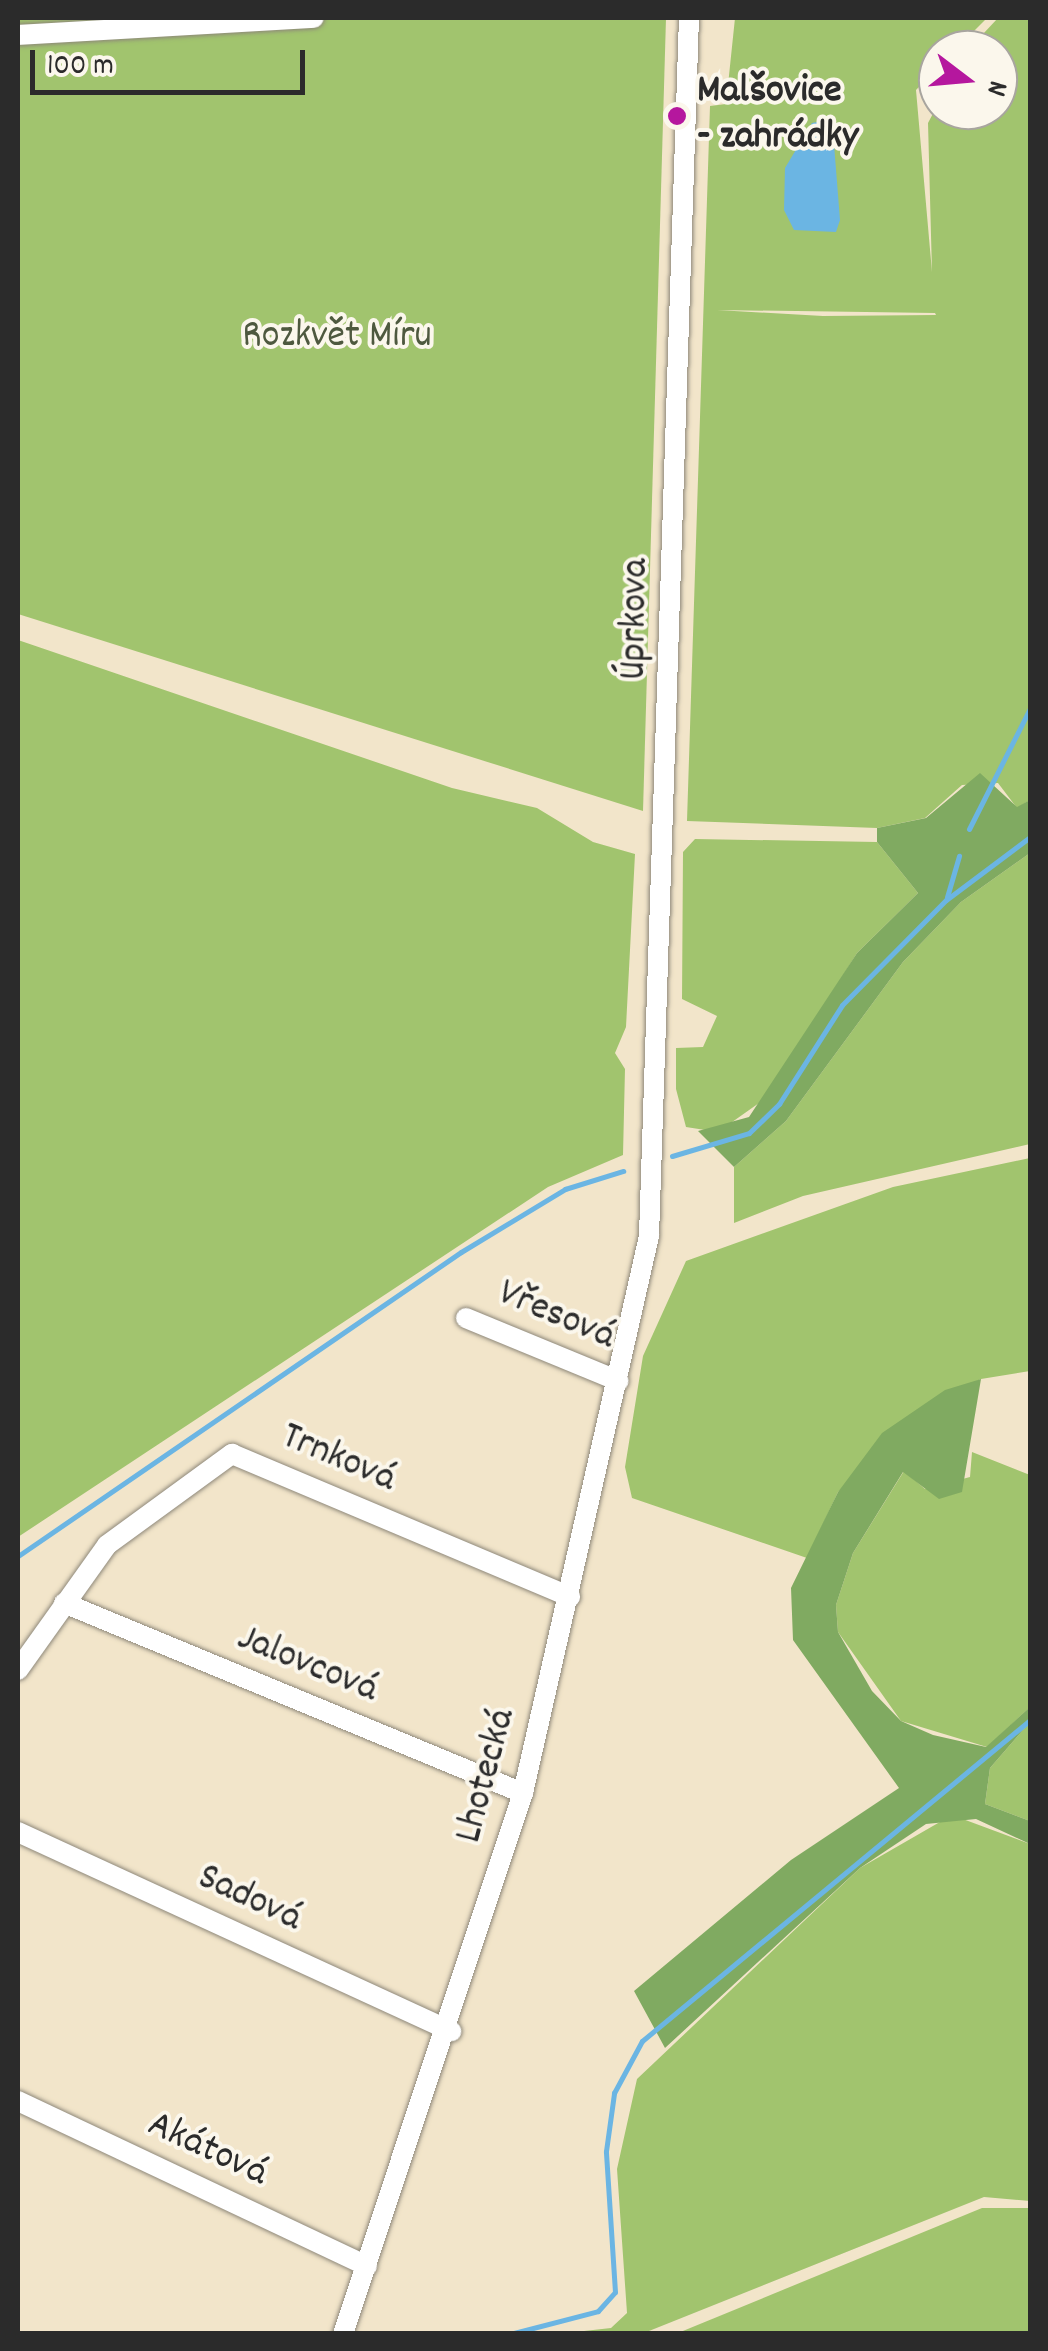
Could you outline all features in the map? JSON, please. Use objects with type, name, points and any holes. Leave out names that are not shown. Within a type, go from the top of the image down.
[{"type":"street","points":[[18,35],[314,18]]},
{"type":"street","name":"Úprkova","points":[[651,1223],[689,18]]},
{"type":"street","name":"Lhotecká","points":[[344,2334],[451,2031],[523,1793],[619,1381],[651,1223]]},
{"type":"street","name":"Vřesová","points":[[466,1318],[619,1381]]},
{"type":"street","name":"Trnková","points":[[64,1604],[107,1545],[232,1454],[570,1597]]},
{"type":"street","points":[[18,1670],[64,1604]]},
{"type":"street","name":"Jalovcová","points":[[64,1604],[523,1793]]},
{"type":"street","name":"Sadová","points":[[18,1832],[451,2031]]},
{"type":"street","name":"Akátová","points":[[18,2101],[367,2266]]},
{"type":"green space","name":"Rozkvět Míru","points":[[18,18],[666,18],[643,811],[18,614]]},
{"type":"green space","points":[[735,18],[987,18],[975,30],[918,30],[918,130],[932,272],[928,130],[1018,130],[1018,30],[987,30],[998,18],[1030,18],[1030,800],[1017,808],[998,783],[962,785],[925,818],[877,828],[687,821],[710,106],[726,104]],"holes":[[[717,310],[935,313],[823,316]]]},
{"type":"green space","points":[[18,640],[452,788],[537,808],[593,842],[635,854],[626,1027],[615,1053],[625,1069],[623,1155],[548,1187],[18,1537]]},
{"type":"green space","points":[[980,773],[1017,807],[1030,800],[1030,853],[961,902],[903,962],[786,1121],[734,1167],[698,1131],[749,1117],[857,953],[918,893],[877,842],[877,828],[926,818]]},
{"type":"green space","points":[[695,839],[877,842],[918,893],[857,953],[766,1098],[718,1132],[686,1127],[676,1089],[676,1048],[703,1047],[717,1016],[682,999],[683,852]]},
{"type":"green space","points":[[1030,853],[1030,1144],[803,1196],[734,1223],[734,1167],[786,1121],[903,962],[961,902]]},
{"type":"green space","points":[[1030,1158],[1030,1371],[981,1379],[930,1402],[838,1492],[807,1558],[632,1498],[625,1467],[643,1356],[686,1261],[893,1187]]},
{"type":"green space","points":[[981,1379],[962,1492],[939,1499],[903,1472],[853,1553],[836,1605],[838,1632],[872,1691],[901,1721],[933,1735],[986,1747],[1030,1707],[1030,1722],[990,1768],[985,1804],[1030,1821],[1030,1844],[976,1819],[926,1824],[860,1868],[665,2048],[634,1991],[791,1860],[899,1788],[793,1640],[791,1588],[838,1492],[882,1433],[945,1390]]},
{"type":"green space","points":[[972,1452],[1030,1475],[1030,1707],[987,1747],[901,1721],[838,1632],[836,1605],[853,1553],[904,1471],[925,1489],[970,1477]]},
{"type":"green space","points":[[1030,1722],[1030,1821],[985,1804],[990,1768]]},
{"type":"green space","points":[[952,1815],[1030,1844],[1030,2201],[984,2197],[644,2333],[566,2333],[611,2328],[627,2313],[617,2169],[637,2079],[860,1868]]},
{"type":"green space","points":[[982,2208],[1030,2208],[1030,2333],[678,2333]]},
{"type":"water","points":[[832,119],[840,220],[836,232],[794,230],[784,210],[785,168],[812,123]]},
{"type":"waterway","points":[[969,829],[1030,708]]},
{"type":"waterway","points":[[672,1156],[749,1133],[779,1104],[842,1005],[946,900],[1030,837]]},
{"type":"waterway","points":[[947,897],[959,856]]},
{"type":"waterway","points":[[18,1556],[461,1252],[565,1189],[623,1171]]},
{"type":"waterway","points":[[510,2334],[598,2311],[615,2292],[606,2151],[614,2093],[642,2041],[1030,1720]]},
{"type":"place","name":"Malšovice - zahrádky","points":[[677,116]]}]
